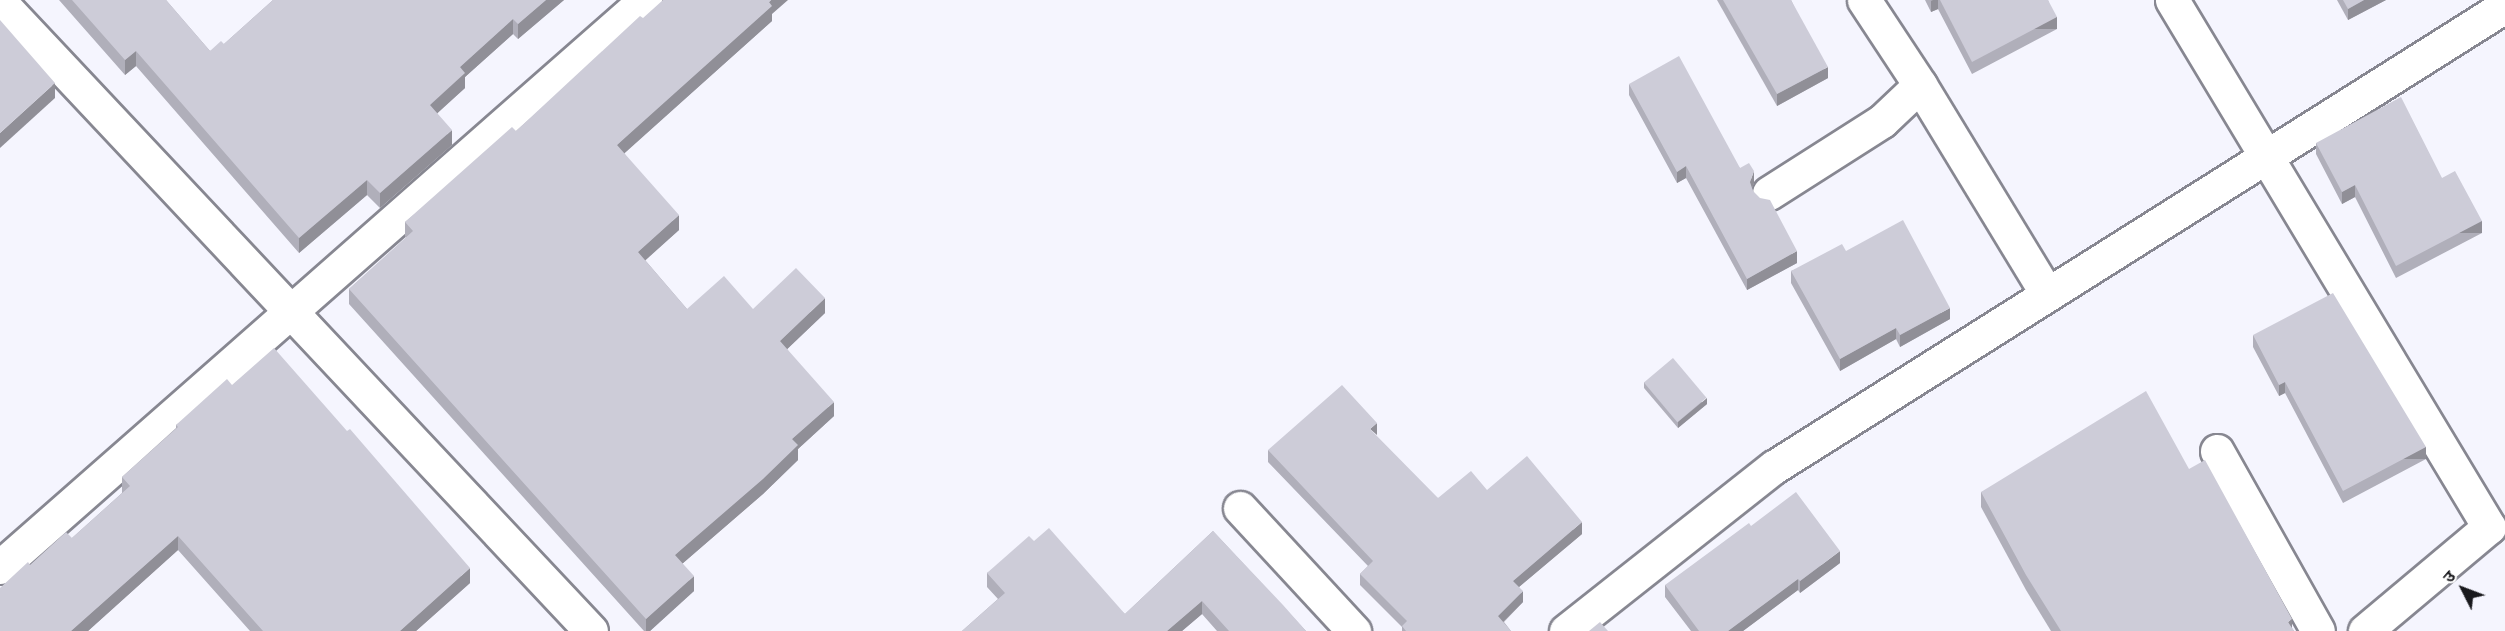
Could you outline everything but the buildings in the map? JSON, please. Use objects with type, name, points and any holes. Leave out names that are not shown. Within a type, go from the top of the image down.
[{"type":"street","points":[[0,567],[645,0]]},
{"type":"street","points":[[1864,0],[1920,85],[2048,294]]},
{"type":"street","points":[[2172,0],[2489,527],[2365,631]]},
{"type":"street","points":[[0,2],[591,631]]},
{"type":"street","points":[[1566,631],[1774,467],[2266,156],[2496,14]]},
{"type":"street","points":[[1769,193],[1882,121],[1920,85]]},
{"type":"street","points":[[2217,451],[2318,631]]},
{"type":"street","points":[[1240,508],[1354,631]]}]
